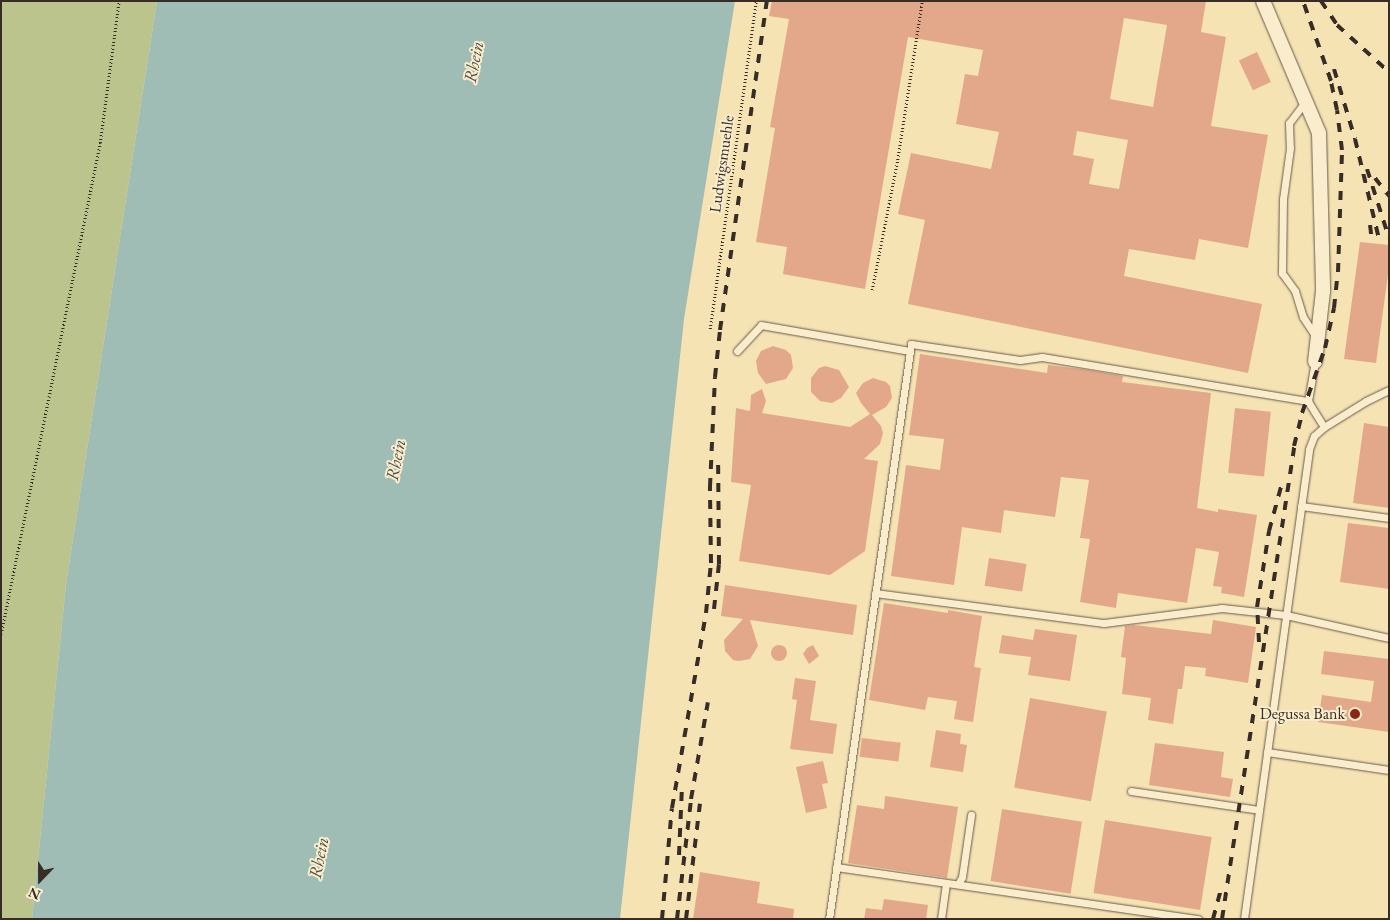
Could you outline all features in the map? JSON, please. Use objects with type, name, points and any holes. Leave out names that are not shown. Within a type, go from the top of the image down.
[{"type":"street","points":[[1263,1],[1319,133],[1323,291],[1315,362]]},
{"type":"lane","points":[[1305,102],[1289,124],[1290,148],[1283,199],[1282,273],[1295,291],[1303,317],[1318,339]]},
{"type":"lane","points":[[737,351],[760,325],[910,351]]},
{"type":"lane","points":[[829,919],[911,344],[1020,360],[1042,357],[1308,401]]},
{"type":"lane","points":[[1315,362],[1308,401],[1324,427]]},
{"type":"lane","points":[[1244,919],[1309,448],[1314,436],[1324,427],[1366,401],[1389,390]]},
{"type":"lane","points":[[1301,506],[1389,518]]},
{"type":"lane","points":[[875,593],[1104,623],[1222,608],[1286,615],[1389,638]]},
{"type":"lane","points":[[1267,752],[1389,770]]},
{"type":"lane","points":[[1130,791],[1259,810]]},
{"type":"lane","points":[[958,884],[962,876],[970,815]]},
{"type":"lane","points":[[836,867],[1198,919]]},
{"type":"lane","points":[[941,919],[946,883]]},
{"type":"path","points":[[1,634],[100,143],[119,1]]},
{"type":"path","name":"Ludwigsmuehle","points":[[710,329],[756,1]]},
{"type":"path","points":[[872,290],[897,163],[922,1]]},
{"type":"green space","points":[[1,1],[157,1],[66,584],[32,919],[1,919]]},
{"type":"water","name":"Rhein","points":[[157,1],[735,1],[684,319],[620,919],[32,919],[66,584]]},
{"type":"building","points":[[772,1],[1206,1],[1201,32],[1226,37],[1211,126],[1268,135],[1248,248],[1199,239],[1195,260],[1129,249],[1124,276],[1262,304],[1248,373],[908,304],[925,220],[898,214],[911,153],[991,169],[999,132],[956,124],[965,74],[978,76],[983,50],[908,37],[865,289],[783,274],[787,247],[756,242],[775,128],[770,127],[789,19],[769,16]],"holes":[[[1124,18],[1167,25],[1153,107],[1110,99]],[[1077,131],[1128,140],[1119,189],[1089,184],[1094,159],[1073,155]]]},
{"type":"building","points":[[1257,52],[1271,82],[1253,90],[1239,60]]},
{"type":"building","points":[[1360,242],[1389,245],[1389,267],[1376,363],[1344,359]]},
{"type":"building","points":[[773,346],[786,350],[791,355],[793,368],[786,379],[766,384],[758,373],[756,361],[761,351]]},
{"type":"building","points":[[920,354],[1047,373],[1048,365],[1082,369],[1123,376],[1122,382],[1211,393],[1197,508],[1218,512],[1218,509],[1257,515],[1244,597],[1221,593],[1222,587],[1213,586],[1219,552],[1196,548],[1187,603],[1118,593],[1116,608],[1080,602],[1090,539],[1080,538],[1089,480],[1061,477],[1055,517],[1004,510],[1001,533],[962,527],[954,585],[891,576],[906,465],[940,470],[944,439],[909,435]]},
{"type":"building","points":[[825,366],[839,370],[849,387],[841,398],[832,403],[820,401],[811,392],[811,378],[819,368]]},
{"type":"building","points":[[873,378],[886,382],[890,386],[892,398],[886,407],[872,415],[881,426],[883,433],[880,444],[864,459],[878,461],[865,551],[830,575],[739,561],[751,485],[731,482],[736,408],[750,411],[751,395],[762,389],[766,401],[762,413],[850,427],[870,414],[856,393],[863,383]]},
{"type":"building","points":[[1235,408],[1271,412],[1264,476],[1228,473]]},
{"type":"building","points":[[1364,423],[1389,427],[1389,508],[1353,503]]},
{"type":"building","points":[[1348,523],[1389,528],[1389,589],[1340,582]]},
{"type":"building","points":[[989,558],[1027,564],[1022,592],[985,586]]},
{"type":"building","points":[[725,585],[857,605],[853,635],[750,620],[758,646],[750,659],[733,660],[725,651],[724,640],[743,619],[721,616]]},
{"type":"building","points":[[884,603],[982,616],[974,667],[981,668],[973,722],[954,719],[957,701],[928,697],[925,710],[869,700]]},
{"type":"building","points":[[1213,620],[1256,627],[1248,683],[1205,676],[1206,668],[1185,666],[1182,689],[1178,689],[1173,724],[1148,720],[1151,698],[1122,694],[1126,658],[1121,657],[1125,626],[1134,625],[1211,634]]},
{"type":"building","points":[[1035,629],[1077,635],[1070,681],[1028,675],[1031,657],[999,653],[1002,635],[1033,640]]},
{"type":"building","points":[[779,645],[785,647],[787,653],[785,659],[779,661],[773,659],[771,653],[773,647]]},
{"type":"building","points":[[813,645],[819,656],[809,664],[803,654],[807,648]]},
{"type":"building","points":[[1324,651],[1389,659],[1389,732],[1318,722],[1322,695],[1371,702],[1374,681],[1321,674]]},
{"type":"building","points":[[795,678],[816,681],[810,720],[837,724],[833,754],[790,749],[797,700],[792,699]]},
{"type":"building","points":[[1030,698],[1107,712],[1091,801],[1014,788]]},
{"type":"building","points":[[936,730],[961,734],[960,744],[967,745],[963,772],[930,767]]},
{"type":"building","points":[[862,738],[901,743],[898,762],[860,757]]},
{"type":"building","points":[[1155,743],[1224,752],[1221,777],[1233,779],[1230,797],[1149,785]]},
{"type":"building","points":[[823,761],[828,783],[822,784],[827,808],[806,813],[796,767]]},
{"type":"building","points":[[885,796],[958,807],[947,878],[848,863],[857,805],[884,809]]},
{"type":"building","points":[[1002,809],[1082,822],[1071,894],[991,881]]},
{"type":"building","points":[[1105,820],[1212,837],[1200,910],[1093,893]]},
{"type":"building","points":[[700,872],[760,882],[757,903],[794,909],[793,919],[693,919]]},
{"type":"building","points":[[884,899],[928,905],[926,919],[864,919],[866,908],[882,910]]},
{"type":"railway","points":[[662,919],[672,808],[706,613],[711,563],[710,487],[715,377],[720,330],[767,1]]},
{"type":"railway","points":[[1222,919],[1294,446],[1302,413],[1325,348],[1334,308],[1338,272],[1342,150],[1337,110],[1331,81],[1303,1]]},
{"type":"railway","points":[[1321,1],[1337,25],[1389,72]]},
{"type":"railway","points":[[1334,69],[1355,139],[1380,243]]},
{"type":"railway","points":[[1367,169],[1389,238]]},
{"type":"railway","points":[[1375,178],[1389,196]]},
{"type":"railway","points":[[1370,225],[1372,242]]},
{"type":"railway","points":[[714,609],[719,564],[718,456]]},
{"type":"railway","points":[[1259,642],[1257,607],[1269,531],[1282,483]]},
{"type":"railway","points":[[677,919],[691,799],[708,702]]},
{"type":"railway","points":[[679,855],[682,786]]},
{"type":"railway","points":[[686,919],[700,804]]},
{"type":"railway","points":[[1213,919],[1221,889]]},
{"type":"place","name":"Degussa Bank","points":[[1355,714]]}]
